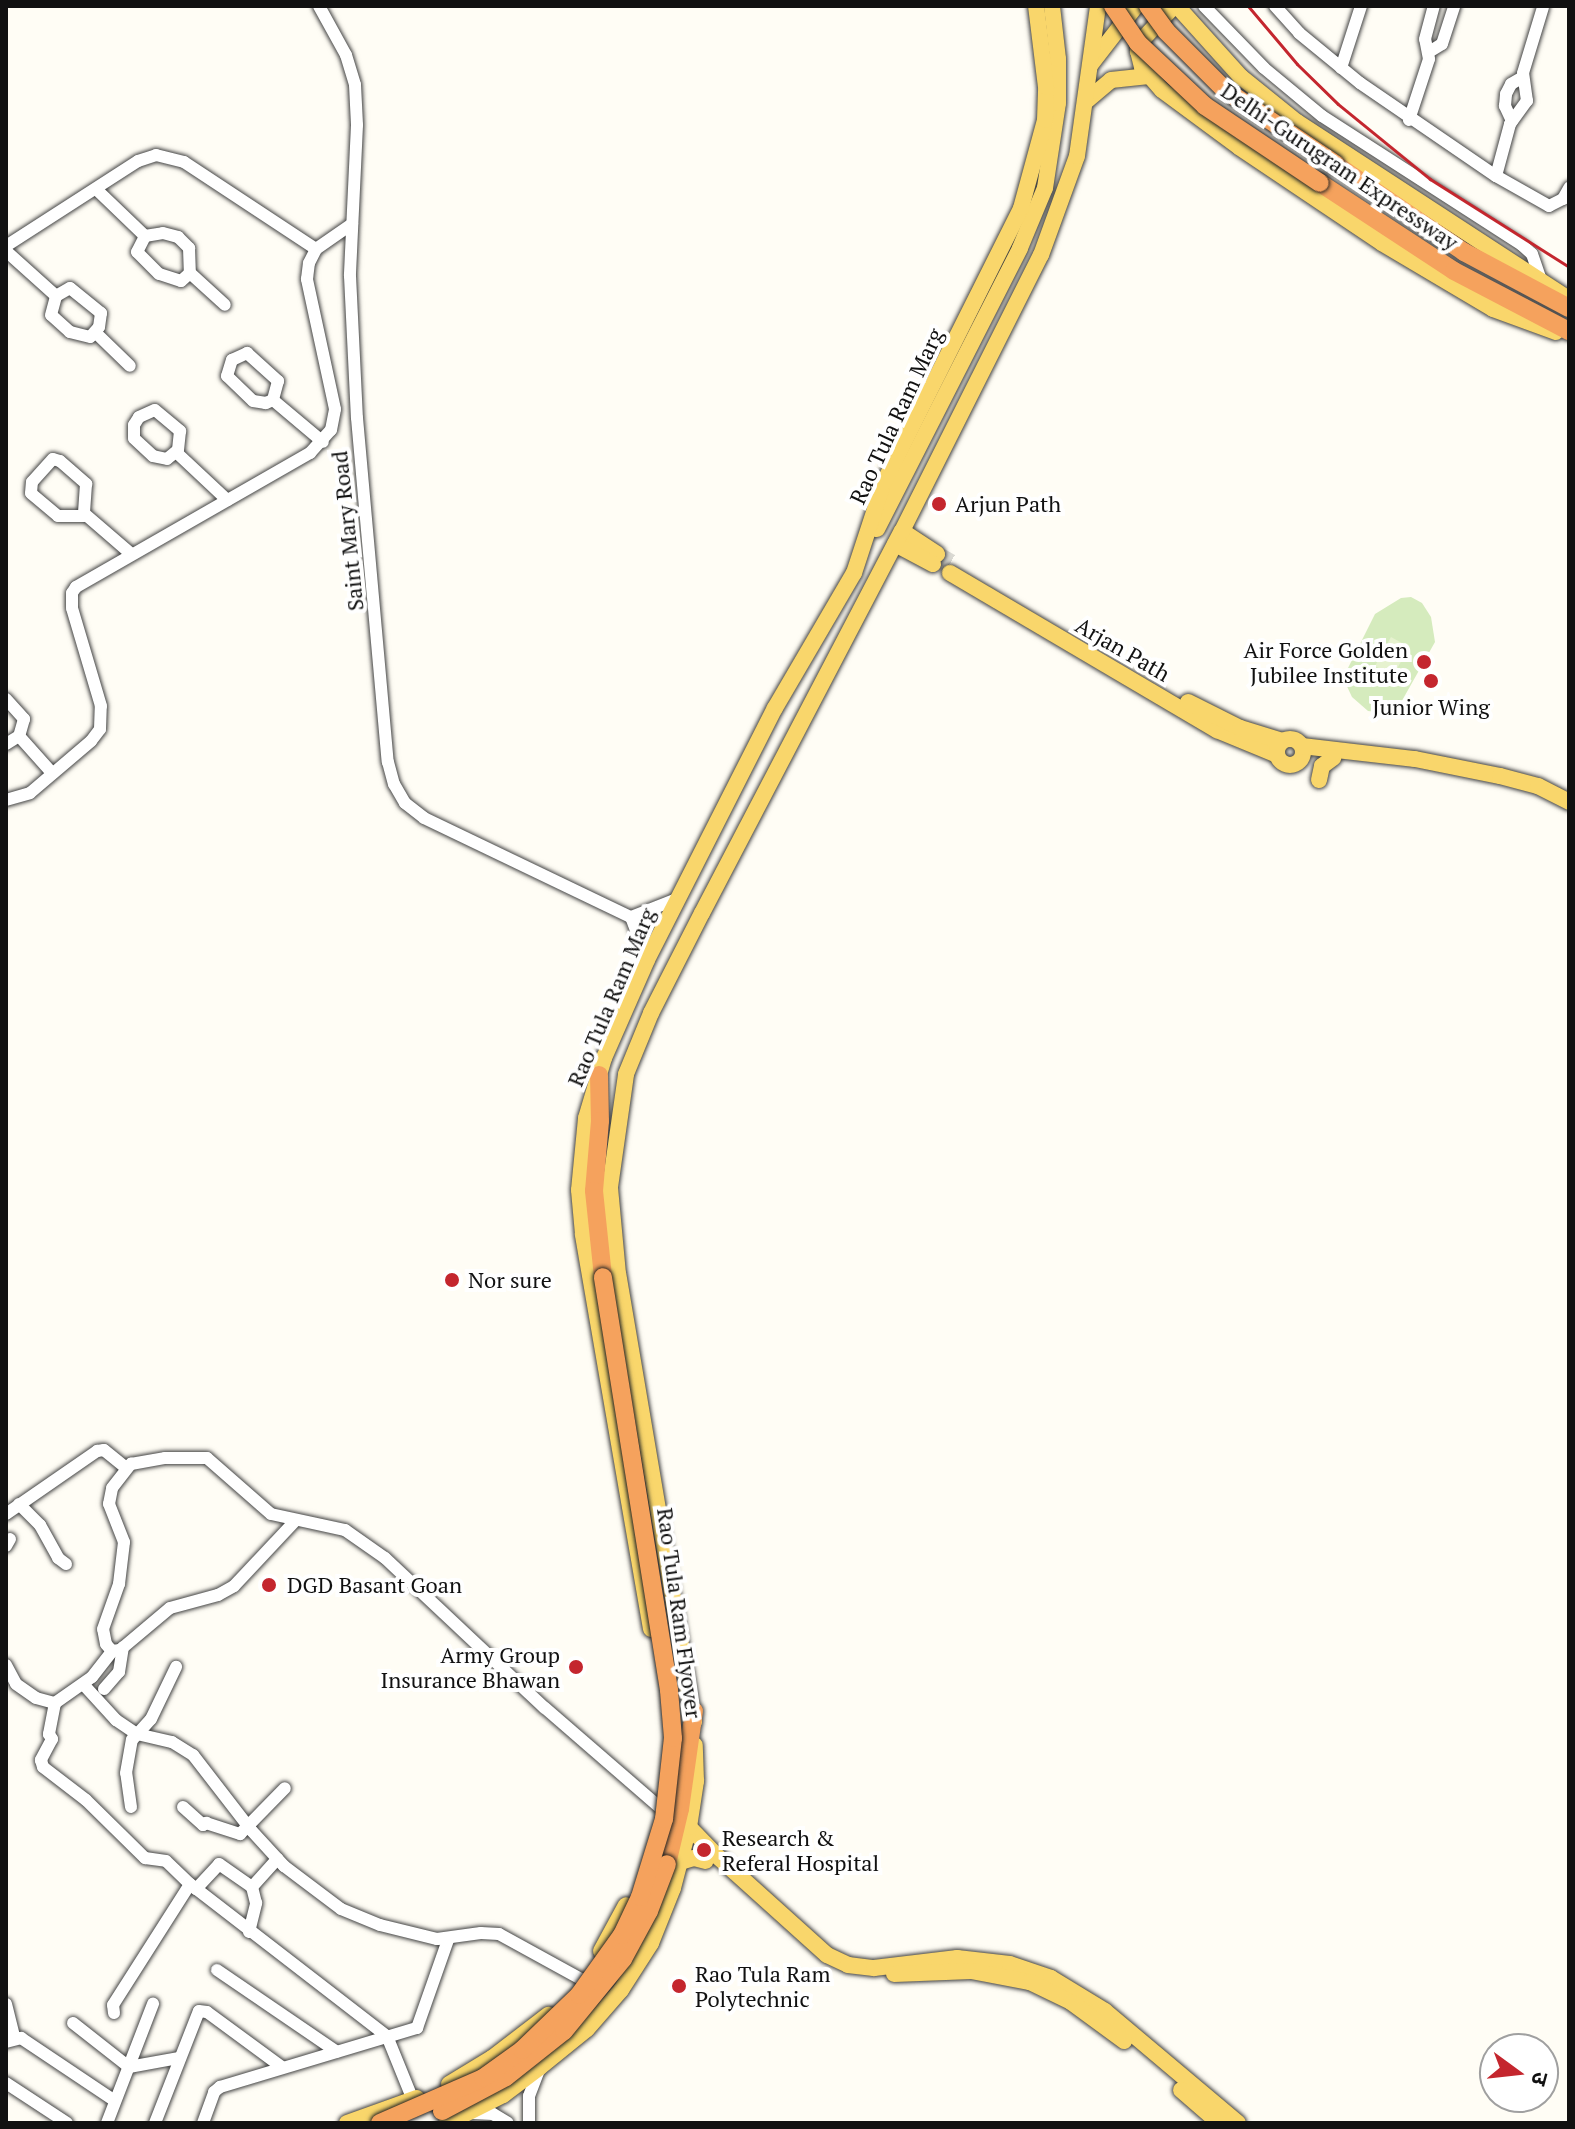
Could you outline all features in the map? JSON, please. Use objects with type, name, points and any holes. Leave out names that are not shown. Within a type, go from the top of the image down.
[{"type":"highway","name":"Delhi-Gurugram Expressway","points":[[1113,6],[1138,43],[1205,106],[1454,271],[1569,334]]},
{"type":"highway","name":"Delhi-Gurugram Expressway","points":[[1148,6],[1166,31],[1225,90],[1464,252],[1569,308]]},
{"type":"highway","name":"Rao Tula Ram Flyover","points":[[380,2123],[483,2078],[531,2043],[579,1995],[622,1935],[640,1897],[664,1819],[673,1751],[669,1690],[603,1277],[594,1191],[600,1121],[599,1075]]},
{"type":"highway","name":"Rao Tula Ram Flyover","points":[[410,2123],[469,2100],[527,2063],[564,2031],[599,1993],[637,1936],[661,1886],[677,1827],[694,1711]]},
{"type":"main road","name":"Rao Tula Ram Marg","points":[[347,2123],[413,2100],[468,2074],[507,2048],[581,1979],[618,1923],[635,1887],[658,1806],[666,1728],[663,1691],[590,1285],[579,1190],[586,1118],[599,1075],[647,960],[775,708],[854,573],[884,482],[1021,208],[1045,120],[1046,87],[1036,6]]},
{"type":"main road","points":[[854,573],[1020,248],[1045,188],[1058,103],[1058,59],[1052,6]]},
{"type":"main road","name":"Rao Tula Ram Marg","points":[[447,2123],[472,2113],[533,2072],[588,2028],[621,1990],[651,1943],[680,1862],[696,1781],[694,1711],[618,1274],[610,1187],[626,1074],[651,1013],[899,537],[1041,255],[1077,156],[1098,6]]},
{"type":"main road","points":[[1087,69],[1136,6]]},
{"type":"main road","points":[[1569,299],[1297,122],[1241,77],[1176,6],[1142,40],[1138,51],[1142,67],[1149,76],[1239,147],[1382,243],[1493,309],[1569,334]]},
{"type":"main road","points":[[1085,102],[1111,80],[1149,76]]},
{"type":"main road","points":[[899,537],[935,559]]},
{"type":"main road","name":"Arjan Path","points":[[953,569],[1217,730],[1280,748]]},
{"type":"main road","points":[[1302,751],[1291,765],[1281,761],[1280,748],[1293,739],[1302,751],[1493,783],[1540,795],[1569,811]]},
{"type":"main road","points":[[1302,751],[1415,759],[1538,786],[1569,802]]},
{"type":"main road","points":[[1319,780],[1322,766],[1333,758]]},
{"type":"main road","points":[[689,1827],[712,1859],[790,1928],[827,1955],[869,1971],[971,1971],[1042,1987],[1098,2020],[1219,2123]]},
{"type":"main road","points":[[680,1862],[694,1858],[712,1859]]},
{"type":"main road","points":[[869,1971],[957,1958],[1010,1964],[1051,1978],[1105,2011],[1238,2123]]},
{"type":"main road","points":[[565,1997],[561,2008],[564,2022],[570,2029],[588,2028]]},
{"type":"main road","points":[[507,2048],[533,2072]]},
{"type":"street","name":"Saint Mary Road","points":[[319,6],[346,55],[355,85],[357,125],[350,288],[357,418],[388,762],[394,784],[405,803],[424,818],[631,917]]},
{"type":"street","points":[[1204,6],[1264,68],[1322,116],[1522,245],[1532,254],[1541,280]]},
{"type":"street","points":[[1275,6],[1299,33],[1341,68],[1409,120],[1496,176],[1549,206],[1563,199],[1569,188]]},
{"type":"street","points":[[1341,68],[1361,6]]},
{"type":"street","points":[[1409,120],[1429,52],[1425,39],[1434,6]]},
{"type":"street","points":[[1429,52],[1440,47],[1454,6]]},
{"type":"street","points":[[1496,176],[1512,121],[1527,101],[1523,77],[1542,6],[1550,6]]},
{"type":"street","points":[[1512,121],[1505,106],[1506,94],[1511,84],[1523,77]]},
{"type":"street","points":[[56,296],[6,249],[138,161],[156,155],[173,157],[316,249]]},
{"type":"street","points":[[96,189],[145,236]]},
{"type":"street","points":[[6,800],[30,793],[91,741],[100,729],[102,718],[72,608],[72,593],[76,587],[130,553],[310,453],[331,430],[335,409],[307,279],[316,249],[352,224]]},
{"type":"street","points":[[163,233],[184,242],[191,254],[190,273],[181,281],[169,279],[151,269],[137,252],[145,236],[163,233]]},
{"type":"street","points":[[190,273],[225,305]]},
{"type":"street","points":[[70,288],[94,305],[102,317],[96,333],[81,337],[59,324],[51,315],[56,296],[70,288]]},
{"type":"street","points":[[96,333],[130,366]]},
{"type":"street","points":[[242,354],[251,355],[276,376],[279,388],[273,400],[258,404],[231,381],[227,376],[232,360],[242,354]]},
{"type":"street","points":[[273,400],[323,442]]},
{"type":"street","points":[[177,453],[227,500]]},
{"type":"street","points":[[86,515],[86,484],[60,461],[49,461],[32,482],[33,495],[58,516],[86,515],[130,553]]},
{"type":"street","points":[[6,699],[22,715],[24,724],[19,736],[6,744]]},
{"type":"street","points":[[19,736],[52,773]]},
{"type":"street","points":[[647,960],[631,917],[677,899]]},
{"type":"street","points":[[6,1514],[97,1451],[104,1450],[125,1467]]},
{"type":"street","points":[[125,1467],[165,1458],[207,1458],[266,1511],[295,1521],[345,1530],[385,1558],[545,1708],[658,1806]]},
{"type":"street","points":[[118,1649],[106,1644],[103,1629],[119,1584],[124,1542],[109,1498],[125,1467]]},
{"type":"street","points":[[19,1504],[40,1525],[58,1558],[66,1564]]},
{"type":"street","points":[[295,1521],[234,1586],[218,1595],[177,1604],[118,1649],[83,1684],[55,1703],[49,1734],[52,1739],[41,1760],[43,1767],[86,1800],[145,1858],[166,1861],[249,1932],[387,2036],[413,2100]]},
{"type":"street","points":[[104,1689],[119,1672],[118,1649]]},
{"type":"street","points":[[6,1665],[16,1684],[36,1698],[55,1703]]},
{"type":"street","points":[[131,1807],[127,1759],[137,1734],[151,1719],[176,1667]]},
{"type":"street","points":[[6,1695],[16,1684]]},
{"type":"street","points":[[83,1684],[116,1720],[137,1734],[172,1742],[193,1755],[277,1859],[294,1876],[341,1909],[389,1927],[448,1940],[481,1933],[499,1934],[581,1979]]},
{"type":"street","points":[[183,1807],[203,1825],[206,1823],[240,1834],[285,1788]]},
{"type":"street","points":[[252,1887],[277,1859]]},
{"type":"street","points":[[114,2013],[113,2005],[118,1995],[193,1886],[219,1864],[252,1887],[256,1903],[249,1932]]},
{"type":"street","points":[[203,2123],[217,2089],[413,2030],[420,2024],[448,1940]]},
{"type":"street","points":[[217,1970],[337,2052]]},
{"type":"street","points":[[6,2004],[10,2041],[21,2038],[115,2101]]},
{"type":"street","points":[[107,2123],[153,2004]]},
{"type":"street","points":[[155,2123],[201,2010],[282,2067]]},
{"type":"street","points":[[73,2023],[129,2067],[179,2058]]},
{"type":"street","points":[[529,2123],[533,2072]]},
{"type":"street","points":[[6,2083],[67,2123]]},
{"type":"street","points":[[472,2113],[493,2114],[508,2123]]},
{"type":"green space","points":[[1411,597],[1422,603],[1431,617],[1435,642],[1399,706],[1377,712],[1368,711],[1352,697],[1343,678],[1375,614],[1401,598]]},
{"type":"green space","points":[[1391,637],[1409,647],[1393,676],[1375,666]]},
{"type":"tunnel","points":[[937,554],[956,565]]},
{"type":"railway","points":[[1248,6],[1297,64],[1338,104],[1430,179],[1569,267]]},
{"type":"place","name":"Arjun Path","points":[[939,504]]},
{"type":"place","name":"Air Force Golden Jubilee Institute","points":[[1424,662]]},
{"type":"place","name":"Junior Wing","points":[[1431,681]]},
{"type":"place","name":"Nor sure","points":[[452,1280]]},
{"type":"place","name":"DGD Basant Goan","points":[[269,1585]]},
{"type":"place","name":"Army Group Insurance Bhawan","points":[[576,1667]]},
{"type":"place","name":"Research & Referal Hospital","points":[[704,1850]]},
{"type":"place","name":"Rao Tula Ram Polytechnic","points":[[679,1986]]}]
